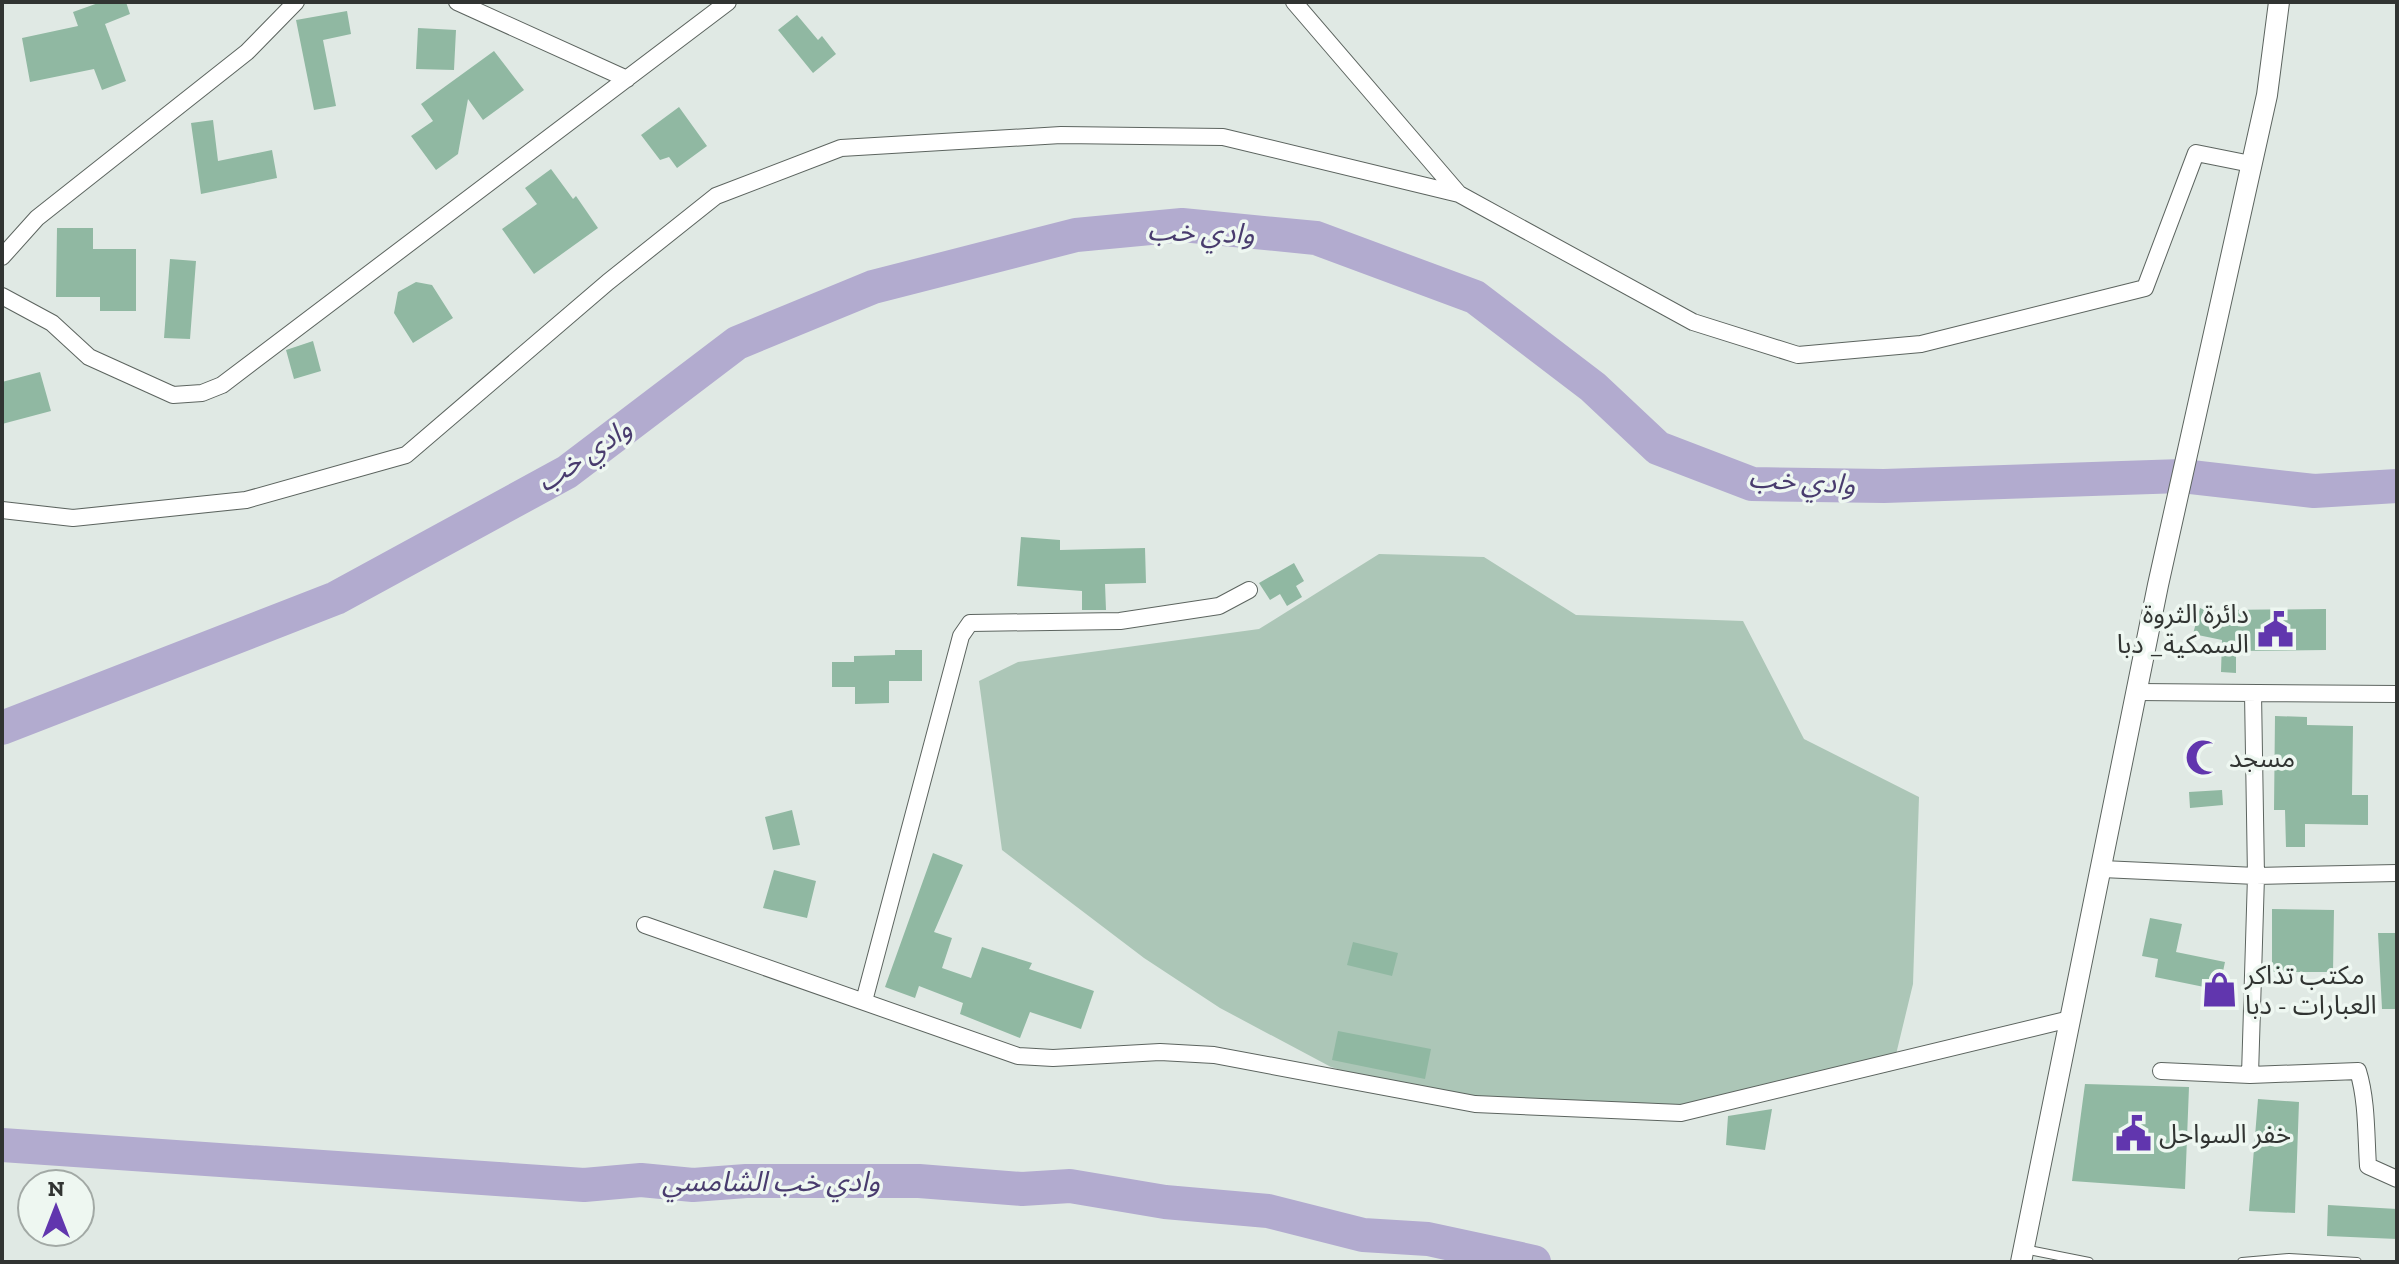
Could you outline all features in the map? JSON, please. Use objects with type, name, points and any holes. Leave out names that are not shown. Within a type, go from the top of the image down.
[{"type":"street","points":[[2,257],[37,218],[247,52],[296,2]]},
{"type":"street","points":[[457,2],[627,79]]},
{"type":"street","points":[[2,296],[52,323],[89,357],[173,395],[202,393],[222,385],[728,2]]},
{"type":"street","points":[[1294,2],[1459,194]]},
{"type":"street","points":[[2022,1256],[2137,692],[2267,95],[2279,2]]},
{"type":"street","points":[[2,510],[73,518],[246,500],[406,455],[608,282],[716,196],[841,148],[1061,135],[1223,137],[1459,194],[1693,322],[1798,355],[1921,344],[2145,288],[2196,153],[2251,164]]},
{"type":"street","points":[[864,1001],[961,636],[970,623],[1120,621],[1219,606],[1249,590]]},
{"type":"street","points":[[2137,692],[2397,694]]},
{"type":"street","points":[[2250,1075],[2256,876],[2253,693]]},
{"type":"street","points":[[2102,869],[2256,876],[2397,873]]},
{"type":"street","points":[[645,925],[1018,1056],[1160,1052],[1214,1055],[1475,1104],[1681,1113],[2070,1019]]},
{"type":"street","points":[[2161,1071],[2250,1075],[2358,1071],[2365,1092],[2363,1114],[2368,1166],[2397,1179]]},
{"type":"lane","points":[[2022,1256],[2089,1262]]},
{"type":"lane","points":[[2242,1262],[2289,1258],[2357,1262]]},
{"type":"green space","points":[[1379,554],[1484,557],[1576,615],[1743,621],[1804,739],[1919,797],[1913,984],[1892,1071],[1675,1119],[1469,1109],[1331,1067],[1220,1008],[1144,958],[1002,850],[979,681],[1018,662],[1259,629]]},
{"type":"building","points":[[101,2],[126,2],[130,14],[105,24],[126,81],[102,90],[94,69],[30,82],[22,38],[78,26],[73,12]]},
{"type":"building","points":[[347,11],[351,34],[323,40],[336,106],[314,110],[296,20]]},
{"type":"building","points":[[797,15],[818,40],[822,36],[836,54],[813,73],[778,30]]},
{"type":"building","points":[[418,28],[456,30],[454,70],[416,69]]},
{"type":"building","points":[[494,51],[524,90],[483,120],[468,99],[458,154],[436,170],[411,136],[433,121],[421,104]]},
{"type":"building","points":[[679,107],[707,146],[677,168],[669,157],[660,160],[641,135]]},
{"type":"building","points":[[213,120],[218,161],[272,150],[277,178],[201,194],[191,123]]},
{"type":"building","points":[[551,169],[573,199],[576,196],[598,228],[534,274],[502,229],[537,204],[525,188]]},
{"type":"building","points":[[57,228],[93,228],[93,249],[136,249],[136,311],[100,311],[100,297],[56,297]]},
{"type":"building","points":[[170,259],[196,261],[190,339],[164,338]]},
{"type":"building","points":[[416,282],[432,285],[453,318],[413,343],[394,313],[398,292]]},
{"type":"building","points":[[313,341],[321,371],[294,379],[286,350]]},
{"type":"building","points":[[40,372],[51,411],[2,424],[2,382]]},
{"type":"building","points":[[1021,537],[1060,540],[1060,550],[1145,548],[1146,583],[1105,584],[1106,610],[1082,610],[1082,591],[1017,586]]},
{"type":"building","points":[[1294,563],[1304,581],[1296,586],[1302,597],[1287,606],[1280,594],[1270,600],[1259,583]]},
{"type":"building","points":[[2200,608],[2224,619],[2224,610],[2326,609],[2326,650],[2236,651],[2236,673],[2221,672],[2222,640],[2193,634]]},
{"type":"building","points":[[895,650],[922,650],[922,681],[889,681],[889,703],[855,704],[855,687],[832,687],[832,662],[854,662],[854,656],[895,655]]},
{"type":"building","points":[[2275,716],[2307,717],[2307,725],[2353,726],[2352,795],[2368,795],[2368,825],[2305,824],[2305,847],[2286,847],[2285,810],[2274,810]]},
{"type":"building","points":[[2222,790],[2223,805],[2190,808],[2189,792]]},
{"type":"building","points":[[792,810],[800,845],[773,850],[765,817]]},
{"type":"building","points":[[933,853],[963,865],[934,932],[952,938],[942,968],[971,978],[982,947],[1032,963],[1029,969],[1094,991],[1081,1029],[1030,1012],[1020,1038],[960,1014],[963,1003],[919,986],[915,998],[885,987]]},
{"type":"building","points":[[774,870],[816,881],[807,918],[763,908]]},
{"type":"building","points":[[2272,909],[2334,910],[2333,972],[2272,972]]},
{"type":"building","points":[[2150,918],[2182,924],[2176,952],[2225,962],[2219,990],[2155,977],[2158,959],[2142,956]]},
{"type":"building","points":[[2378,933],[2397,933],[2397,1009],[2382,1009]]},
{"type":"building","points":[[1353,942],[1398,953],[1392,976],[1347,965]]},
{"type":"building","points":[[1338,1031],[1431,1049],[1425,1079],[1332,1060]]},
{"type":"building","name":"خفر السواحل","points":[[2085,1084],[2189,1087],[2185,1189],[2072,1181]]},
{"type":"building","points":[[2258,1099],[2299,1102],[2295,1213],[2249,1211]]},
{"type":"building","points":[[1772,1109],[1765,1150],[1726,1145],[1728,1116]]},
{"type":"building","points":[[2328,1205],[2397,1209],[2397,1239],[2327,1236]]},
{"type":"waterway","name":"وادي خب","points":[[2,728],[336,598],[567,472],[737,343],[873,287],[1076,235],[1182,225],[1316,238],[1475,297],[1593,387],[1658,448],[1752,484],[1884,486],[2182,476],[2314,491],[2397,486]]},
{"type":"waterway","name":"وادي خب الشامسي","points":[[2,1145],[584,1185],[641,1180],[693,1185],[746,1181],[919,1181],[1022,1189],[1070,1186],[1165,1202],[1268,1211],[1363,1235],[1428,1239],[1534,1262]]},
{"type":"place","name":"دائرة الثروة السمكية_ دبا","points":[[2275,629]]},
{"type":"place","name":"مسجد","points":[[2203,758]]},
{"type":"place","name":"مكتب تذاكر العبارات - دبا","points":[[2219,990]]},
{"type":"place","name":"خفر السواحل","points":[[2133,1134]]}]
